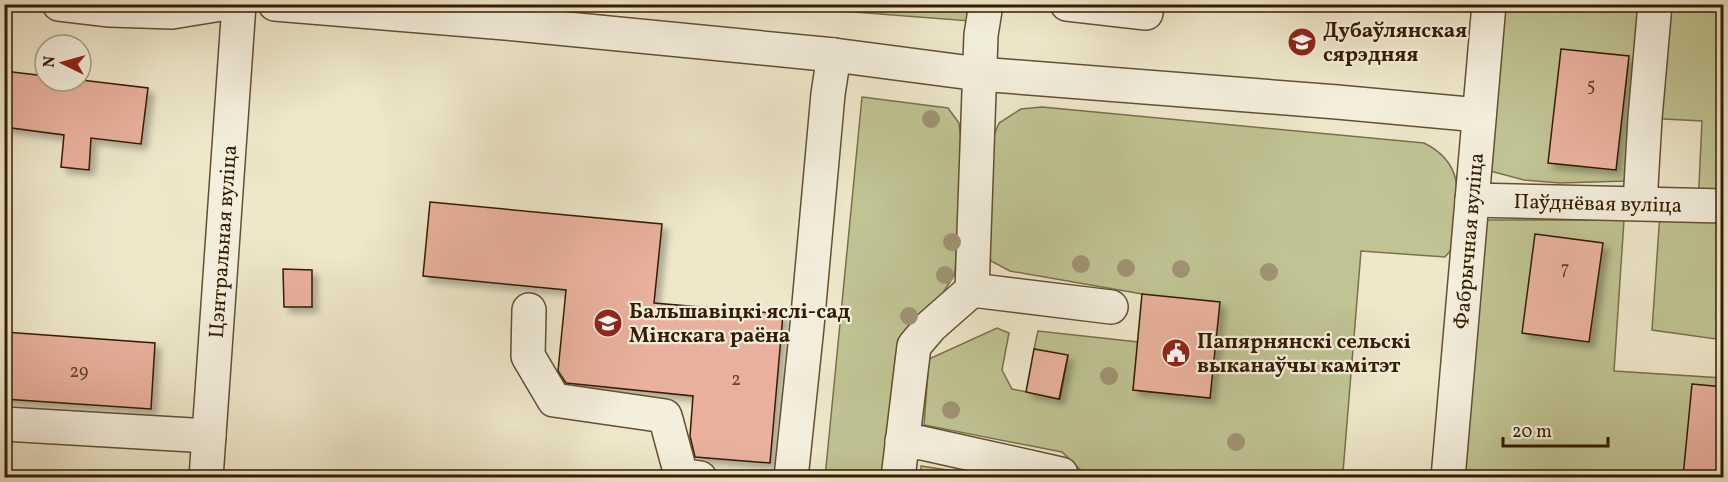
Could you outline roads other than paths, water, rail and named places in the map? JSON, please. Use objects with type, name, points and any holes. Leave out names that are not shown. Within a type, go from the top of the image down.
[{"type":"street","points":[[59,4],[110,10],[172,12],[220,4]]},
{"type":"street","name":"Цэнтральная вуліца","points":[[206,477],[239,4]]},
{"type":"street","points":[[275,4],[516,24],[834,55],[979,74],[1479,115]]},
{"type":"street","points":[[898,477],[914,346],[931,326],[972,290],[979,74],[981,35],[986,4]]},
{"type":"street","points":[[1067,4],[1146,13]]},
{"type":"street","name":"Фабрычная вуліца","points":[[1448,477],[1489,4]]},
{"type":"street","points":[[1641,203],[1654,4]]},
{"type":"street","points":[[791,477],[828,94],[834,55]]},
{"type":"street","name":"Паўднёвая вуліца","points":[[1472,200],[1724,206]]},
{"type":"street","points":[[972,290],[1111,307]]},
{"type":"street","points":[[529,310],[528,356],[554,400],[665,416],[681,474],[700,477]]},
{"type":"street","points":[[4,424],[209,436]]},
{"type":"street","points":[[902,441],[922,443],[1061,474],[1062,477]]},
{"type":"place","name":"Дубаўлянская сярэдняя","points":[[1302,42]]},
{"type":"place","name":"Бальшавіцкі яслі-сад Мінскага раёна","points":[[608,323]]},
{"type":"place","name":"Папярнянскі сельскі выканаўчы камітэт","points":[[1176,353]]}]
